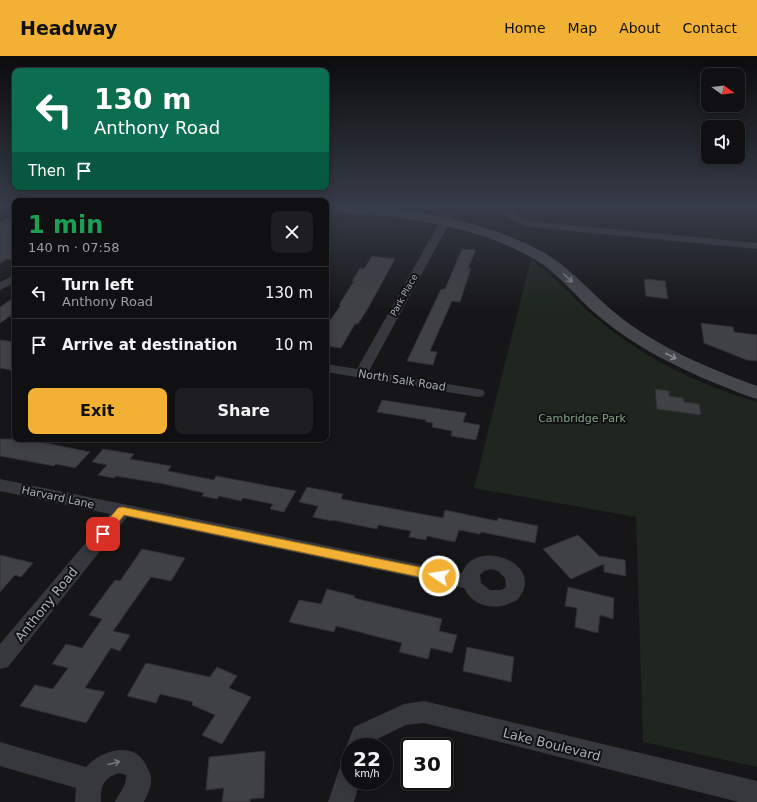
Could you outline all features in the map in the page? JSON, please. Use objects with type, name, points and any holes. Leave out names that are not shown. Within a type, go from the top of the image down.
[{"type":"main road","points":[[504,240],[516,244],[538,256],[559,270],[590,301],[609,317],[649,344],[690,366],[757,393]]},
{"type":"main road","points":[[526,240],[545,248],[562,258],[632,319],[667,340],[708,360],[757,379]]},
{"type":"street","name":"Park Place","points":[[361,374],[434,240]]},
{"type":"street","points":[[693,240],[757,246]]},
{"type":"street","points":[[0,287],[12,280]]},
{"type":"street","name":"North Salk Road","points":[[329,369],[478,393]]},
{"type":"street","name":"Harvard Lane","points":[[0,485],[470,582]]},
{"type":"street","name":"Anthony Road","points":[[0,660],[122,511]]},
{"type":"street","name":"Lake Boulevard","points":[[361,738],[362,735],[404,715],[424,712],[757,794]]},
{"type":"street","points":[[0,754],[89,791],[104,766],[121,761],[129,762],[138,773],[139,781],[137,789],[128,802]]},
{"type":"street","points":[[341,802],[345,790]]},
{"type":"green space","name":"Cambridge Park","points":[[531,259],[596,318],[632,345],[693,378],[757,402],[757,767],[643,742],[636,517],[474,488]]},
{"type":"building","points":[[0,240],[12,240],[12,260],[7,259],[0,263]]},
{"type":"building","points":[[462,249],[476,250],[468,268],[471,268],[460,302],[452,301],[430,351],[437,352],[433,365],[407,361],[441,289],[445,289]]},
{"type":"building","points":[[372,256],[395,259],[367,310],[358,324],[355,324],[341,348],[329,346],[329,322],[341,305],[339,305],[360,268],[364,269]]},
{"type":"building","points":[[644,279],[665,281],[668,299],[646,296]]},
{"type":"building","points":[[12,299],[12,315],[0,323],[0,307]]},
{"type":"building","points":[[701,323],[733,327],[734,332],[757,335],[757,361],[747,360],[704,343]]},
{"type":"building","points":[[0,340],[12,342],[12,370],[0,368]]},
{"type":"building","points":[[655,389],[669,391],[669,396],[683,398],[684,402],[699,404],[701,415],[657,409]]},
{"type":"building","points":[[382,400],[466,413],[463,422],[480,425],[476,440],[451,436],[452,431],[432,427],[433,423],[426,422],[426,420],[377,412]]},
{"type":"building","points":[[0,439],[12,439],[12,442],[41,442],[90,452],[75,468],[56,464],[54,466],[0,456]]},
{"type":"building","points":[[103,449],[134,454],[130,459],[171,466],[168,471],[214,480],[216,476],[296,491],[284,512],[270,509],[273,504],[243,498],[241,501],[219,496],[217,499],[202,496],[204,493],[164,484],[116,476],[114,478],[98,475],[107,465],[92,462]]},
{"type":"building","points":[[307,487],[343,494],[341,499],[443,518],[445,510],[497,521],[498,518],[538,526],[535,543],[481,532],[480,534],[459,530],[455,542],[427,536],[426,540],[409,537],[411,531],[378,525],[377,529],[313,517],[318,506],[299,502]]},
{"type":"building","points":[[578,535],[599,556],[625,560],[626,576],[604,572],[604,564],[571,579],[543,549]]},
{"type":"building","points":[[142,549],[185,558],[171,581],[151,577],[113,631],[130,635],[120,651],[111,648],[85,688],[105,692],[86,723],[20,706],[35,685],[53,689],[68,668],[52,664],[66,644],[82,648],[102,619],[89,615],[115,580],[120,581]]},
{"type":"building","points":[[0,555],[33,563],[21,577],[15,575],[0,592]]},
{"type":"building","points":[[568,587],[614,598],[613,619],[600,615],[598,633],[575,627],[577,608],[565,606]]},
{"type":"building","points":[[327,589],[355,596],[354,598],[442,619],[439,631],[457,635],[452,653],[431,648],[428,659],[399,652],[402,643],[336,626],[334,632],[289,622],[299,600],[321,604]]},
{"type":"building","points":[[467,647],[514,657],[511,682],[463,671]]},
{"type":"building","points":[[146,663],[210,677],[217,667],[237,676],[229,688],[251,697],[222,744],[202,735],[215,715],[192,705],[193,702],[160,694],[156,703],[127,696]]},
{"type":"building","points":[[265,751],[264,798],[250,799],[250,802],[222,802],[224,788],[206,790],[209,757]]},
{"type":"route","points":[[103,534],[122,511],[439,576]]}]
